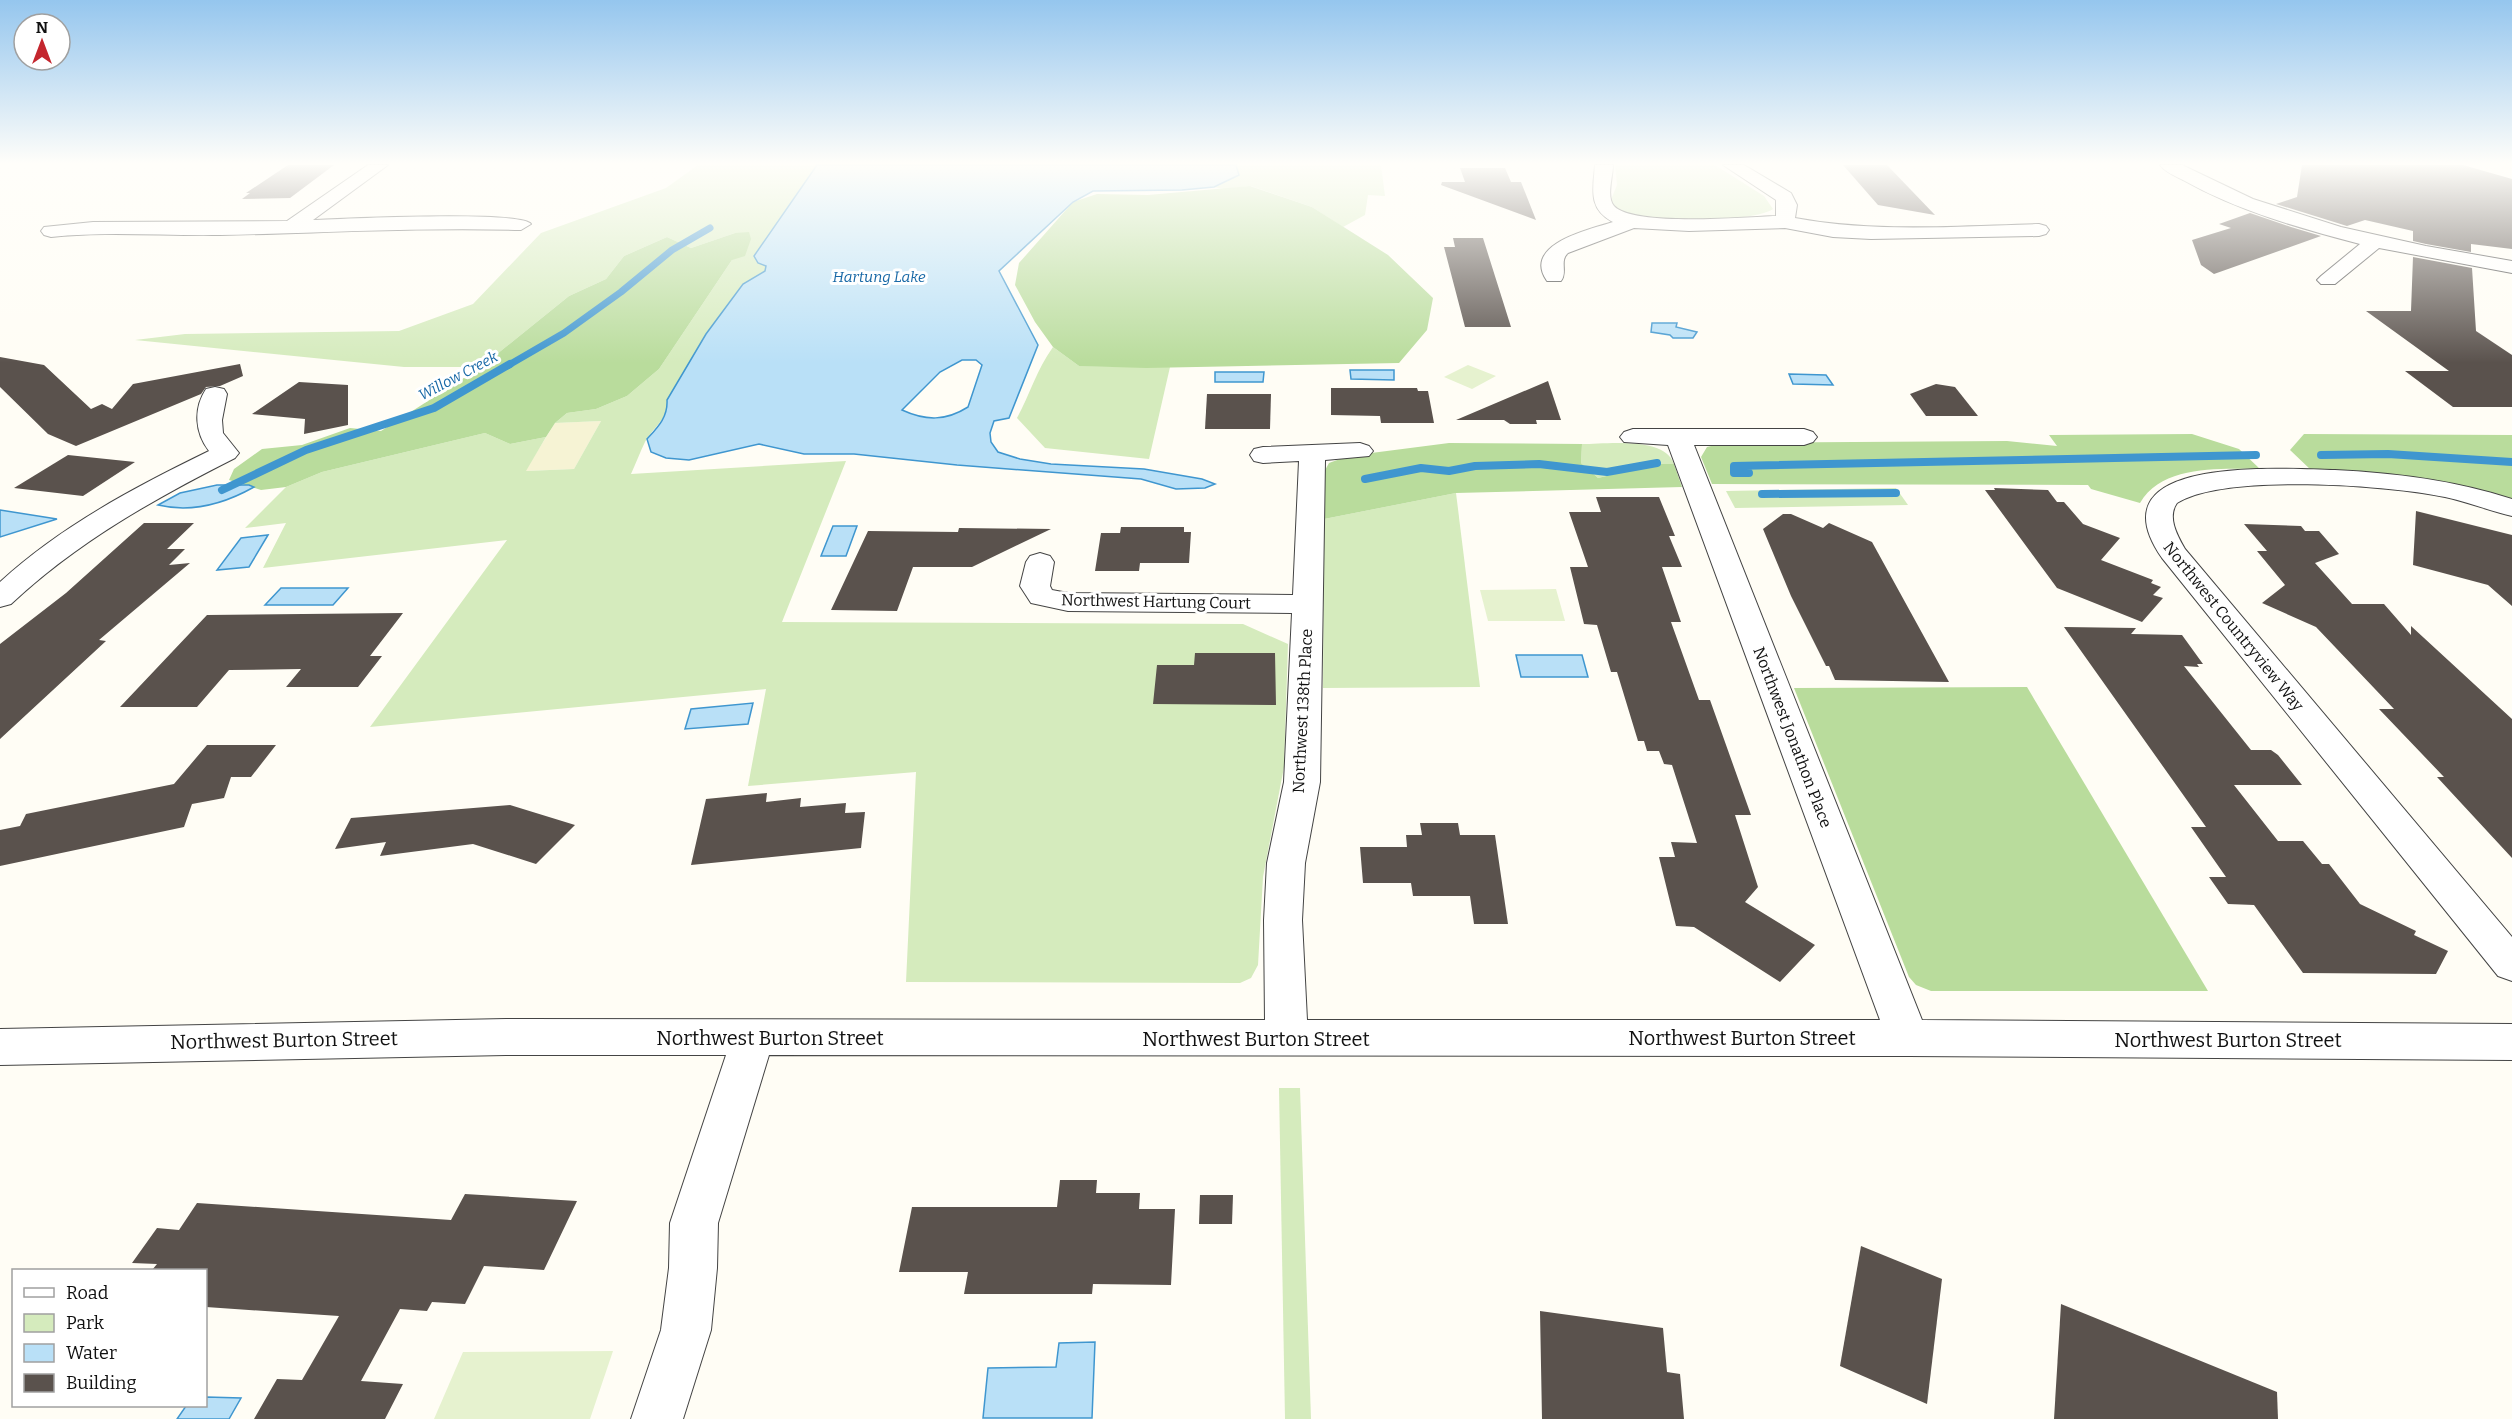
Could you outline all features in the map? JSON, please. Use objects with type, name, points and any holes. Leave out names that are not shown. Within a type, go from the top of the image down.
[{"type":"street","points":[[1554,277],[1553,261],[1556,252],[1568,244],[1605,231]]},
{"type":"street","points":[[1837,231],[1971,231]]},
{"type":"street","points":[[2339,231],[2376,241],[2512,267]]},
{"type":"street","points":[[2328,280],[2376,241]]},
{"type":"street","points":[[0,598],[70,540],[113,511],[232,458],[212,441],[208,428],[214,394]]},
{"type":"street","points":[[1633,437],[1804,437]]},
{"type":"street","name":"Northwest Jonathon Place","points":[[1678,437],[1908,1038]]},
{"type":"street","points":[[1263,455],[1360,451]]},
{"type":"street","name":"Northwest 138th Place","points":[[1288,1039],[1284,1004],[1283,920],[1286,863],[1302,782],[1312,453]]},
{"type":"street","name":"Northwest Countryview Way","points":[[2512,508],[2473,495],[2409,483],[2226,478],[2200,483],[2168,495],[2156,519],[2160,532],[2172,552],[2512,965]]},
{"type":"street","name":"Northwest Hartung Court","points":[[1040,562],[1035,586],[1042,597],[1068,602],[1307,604]]},
{"type":"street","name":"Northwest Burton Street","points":[[0,1047],[506,1037],[1908,1038],[2512,1042]]},
{"type":"street","points":[[657,1419],[686,1330],[693,1268],[694,1223],[753,1037]]},
{"type":"shaded area","points":[[601,421],[574,469],[525,471],[555,423]]},
{"type":"green space","points":[[771,231],[754,256],[766,266],[765,271],[667,400],[663,418],[645,442],[631,474],[846,461],[782,622],[1243,624],[1288,644],[1284,767],[1263,877],[1258,965],[1251,978],[1240,983],[906,982],[916,772],[748,786],[766,689],[370,727],[507,540],[263,568],[286,523],[245,528],[286,487],[322,472],[485,433],[510,444],[546,437],[526,471],[574,469],[601,421],[555,423],[567,413],[596,409],[627,396],[659,369],[732,260],[735,233],[691,248],[667,237],[624,256],[606,279],[569,296],[481,367],[404,367],[135,340],[185,334],[399,331],[473,304],[541,233]]},
{"type":"green space","points":[[1047,231],[1350,231],[1388,255],[1433,298],[1427,330],[1399,363],[1146,368],[1079,366],[1053,347],[1035,322],[1015,285],[1019,263]]},
{"type":"green space","points":[[749,232],[751,239],[745,256],[732,260],[659,369],[627,396],[596,409],[567,413],[555,423],[546,437],[510,444],[485,433],[322,472],[286,487],[261,490],[229,480],[234,469],[262,449],[302,445],[350,428],[381,431],[481,367],[569,296],[606,279],[624,256],[667,237],[691,248],[735,233]]},
{"type":"green space","points":[[1053,347],[1079,366],[1170,367],[1149,459],[1045,448],[1017,418],[1042,364]]},
{"type":"green space","points":[[1468,365],[1496,376],[1472,389],[1444,377]]},
{"type":"green space","points":[[2192,434],[2239,449],[2260,469],[2211,469],[2178,475],[2150,490],[2140,503],[2091,489],[2088,485],[1712,484],[1701,457],[1707,447],[1723,443],[2007,441],[2057,446],[2049,435]]},
{"type":"green space","points":[[2304,434],[2512,435],[2512,500],[2462,486],[2413,477],[2311,470],[2290,450]]},
{"type":"green space","points":[[1449,443],[1582,444],[1581,463],[1598,478],[1657,464],[1674,464],[1682,487],[1456,493],[1324,519],[1324,472],[1329,463],[1348,456]]},
{"type":"green space","points":[[1582,444],[1647,445],[1668,455],[1674,464],[1657,464],[1598,478],[1581,463]]},
{"type":"green space","points":[[1896,488],[1908,505],[1735,508],[1726,491]]},
{"type":"green space","points":[[1456,493],[1480,687],[1323,688],[1324,519]]},
{"type":"green space","points":[[1556,589],[1565,621],[1488,621],[1480,590]]},
{"type":"green space","points":[[2027,687],[2208,991],[1931,991],[1916,985],[1909,977],[1794,688]]},
{"type":"green space","points":[[1279,1088],[1300,1088],[1311,1419],[1285,1419]]},
{"type":"green space","points":[[613,1351],[590,1419],[434,1419],[463,1352]]},
{"type":"water","name":"Hartung Lake","points":[[771,231],[1042,231],[999,271],[1038,345],[1009,418],[994,421],[990,433],[991,442],[998,452],[1020,459],[1051,464],[1144,469],[1202,479],[1215,484],[1205,488],[1176,489],[1141,479],[957,465],[854,454],[804,454],[759,444],[689,460],[666,458],[651,452],[647,439],[666,412],[667,400],[706,334],[743,284],[765,271],[766,266],[758,263],[754,256]],"holes":[[[962,360],[976,360],[982,365],[968,407],[960,412],[944,417],[928,418],[902,410],[940,372]]]},
{"type":"water","points":[[1652,323],[1677,323],[1676,327],[1697,332],[1693,338],[1673,338],[1670,335],[1651,332]]},
{"type":"water","points":[[1350,370],[1394,370],[1394,380],[1351,379]]},
{"type":"water","points":[[1215,372],[1264,372],[1263,382],[1215,382]]},
{"type":"water","points":[[1789,374],[1826,375],[1833,385],[1793,384]]},
{"type":"water","points":[[217,485],[254,487],[231,498],[208,505],[183,508],[158,505],[180,493]]},
{"type":"water","points":[[0,510],[57,519],[0,537]]},
{"type":"water","points":[[833,526],[857,526],[846,556],[821,556]]},
{"type":"water","points":[[268,535],[249,567],[217,570],[241,538]]},
{"type":"water","points":[[281,588],[348,588],[333,605],[265,605]]},
{"type":"water","points":[[1516,655],[1582,655],[1588,677],[1521,677]]},
{"type":"water","points":[[753,703],[748,724],[685,729],[691,709]]},
{"type":"water","points":[[1095,1342],[1092,1418],[983,1418],[988,1368],[1056,1367],[1059,1343]]},
{"type":"water","points":[[207,1397],[241,1398],[229,1419],[177,1419],[185,1407],[207,1407]]},
{"type":"building","points":[[2221,231],[2305,231],[2321,236],[2214,274],[2201,265],[2192,240]]},
{"type":"building","points":[[2413,231],[2512,231],[2512,249],[2471,244],[2471,252],[2413,241]]},
{"type":"building","points":[[1453,238],[1483,238],[1511,327],[1465,327],[1444,247],[1455,247]]},
{"type":"building","points":[[2413,257],[2472,268],[2476,331],[2512,355],[2512,407],[2453,407],[2405,371],[2449,371],[2366,311],[2411,311]]},
{"type":"building","points":[[0,357],[44,365],[91,409],[102,404],[112,409],[133,384],[240,364],[243,376],[220,386],[206,387],[201,394],[76,446],[48,434],[0,387]]},
{"type":"building","points":[[1548,381],[1561,420],[1536,420],[1537,424],[1510,424],[1504,420],[1456,420]]},
{"type":"building","points":[[299,382],[348,385],[348,425],[304,434],[305,419],[252,414]]},
{"type":"building","points":[[1936,384],[1955,387],[1978,416],[1926,416],[1910,394]]},
{"type":"building","points":[[1331,388],[1417,388],[1418,391],[1428,391],[1434,423],[1381,423],[1380,416],[1331,415]]},
{"type":"building","points":[[1207,394],[1271,394],[1270,429],[1205,429]]},
{"type":"building","points":[[68,455],[135,462],[83,496],[14,488]]},
{"type":"building","points":[[1994,488],[2048,490],[2057,502],[2064,502],[2083,524],[2120,538],[2101,560],[2153,580],[2151,583],[2161,587],[2153,595],[2163,598],[2142,622],[2057,588],[1985,490],[1995,490]]},
{"type":"building","points":[[1596,497],[1659,497],[1675,536],[1669,536],[1682,567],[1662,567],[1681,622],[1671,622],[1699,700],[1710,700],[1751,815],[1735,815],[1758,887],[1745,902],[1815,945],[1780,982],[1694,927],[1676,926],[1659,857],[1675,857],[1671,842],[1697,843],[1672,765],[1664,764],[1659,751],[1647,751],[1644,741],[1638,741],[1617,672],[1611,672],[1597,625],[1584,624],[1570,567],[1588,567],[1569,512],[1601,512]]},
{"type":"building","points":[[2416,511],[2512,535],[2512,606],[2488,585],[2413,565]]},
{"type":"building","points":[[1783,514],[1791,514],[1823,528],[1829,523],[1872,542],[1949,682],[1835,680],[1791,596],[1763,529]]},
{"type":"building","points":[[144,523],[194,523],[167,549],[185,549],[169,565],[190,563],[99,640],[106,641],[0,739],[0,644],[66,593]]},
{"type":"building","points":[[2244,524],[2301,526],[2305,531],[2319,531],[2339,554],[2315,563],[2352,604],[2384,604],[2411,635],[2411,626],[2512,719],[2512,858],[2437,777],[2444,777],[2379,709],[2394,709],[2316,627],[2262,603],[2285,585],[2257,551],[2267,551]]},
{"type":"building","points":[[1121,527],[1184,527],[1184,532],[1191,532],[1189,563],[1140,563],[1139,571],[1095,571],[1101,533],[1120,533]]},
{"type":"building","points":[[959,528],[1051,529],[972,567],[913,567],[897,611],[831,610],[868,531],[958,532]]},
{"type":"building","points":[[403,613],[370,656],[382,656],[358,687],[286,687],[301,669],[229,670],[197,707],[120,707],[207,615]]},
{"type":"building","points":[[2064,627],[2136,628],[2131,634],[2182,635],[2203,664],[2197,664],[2199,667],[2184,666],[2251,750],[2271,750],[2278,755],[2302,785],[2234,785],[2278,841],[2303,841],[2322,864],[2329,864],[2360,904],[2416,931],[2414,935],[2448,951],[2436,974],[2303,973],[2254,905],[2228,904],[2209,877],[2226,877],[2191,827],[2206,827]]},
{"type":"building","points":[[1195,653],[1275,653],[1276,705],[1153,704],[1157,665],[1194,665]]},
{"type":"building","points":[[207,745],[276,745],[251,777],[231,777],[224,798],[192,804],[184,827],[0,866],[0,830],[20,826],[26,814],[174,784]]},
{"type":"building","points":[[767,793],[766,802],[801,798],[800,807],[846,803],[845,813],[865,812],[861,848],[691,865],[706,799]]},
{"type":"building","points":[[510,805],[575,825],[536,864],[473,844],[380,856],[386,842],[335,849],[351,818]]},
{"type":"building","points":[[1420,823],[1458,823],[1460,835],[1495,835],[1508,924],[1474,924],[1470,896],[1413,896],[1411,883],[1363,883],[1360,847],[1407,847],[1406,835],[1422,835]]},
{"type":"building","points":[[1060,1180],[1097,1180],[1096,1193],[1140,1193],[1139,1209],[1175,1209],[1171,1285],[1093,1284],[1092,1294],[964,1294],[968,1272],[899,1272],[912,1207],[1057,1207]]},
{"type":"building","points":[[465,1194],[577,1201],[544,1270],[484,1266],[465,1304],[432,1302],[427,1311],[400,1309],[361,1381],[403,1384],[385,1419],[254,1419],[277,1379],[302,1380],[339,1316],[207,1307],[207,1269],[153,1269],[157,1264],[132,1263],[157,1228],[179,1230],[197,1203],[451,1220]]},
{"type":"building","points":[[1200,1195],[1233,1195],[1232,1224],[1199,1224]]},
{"type":"building","points":[[1861,1246],[1942,1279],[1927,1404],[1840,1366]]},
{"type":"building","points":[[2061,1304],[2277,1392],[2278,1419],[2054,1419]]},
{"type":"building","points":[[1540,1311],[1663,1328],[1667,1372],[1680,1374],[1684,1419],[1542,1419]]},
{"type":"waterway","name":"Willow Creek","points":[[507,366],[564,333],[621,292],[672,250],[704,231]]},
{"type":"waterway","name":"Willow Creek","points":[[222,490],[306,450],[434,408],[510,364]]},
{"type":"waterway","points":[[2321,455],[2388,454],[2512,462]]},
{"type":"waterway","points":[[1749,473],[1734,473],[1734,466],[2256,455]]},
{"type":"waterway","points":[[1365,479],[1421,468],[1449,471],[1475,466],[1539,464],[1607,472],[1657,463]]},
{"type":"waterway","points":[[1762,494],[1896,493]]}]
